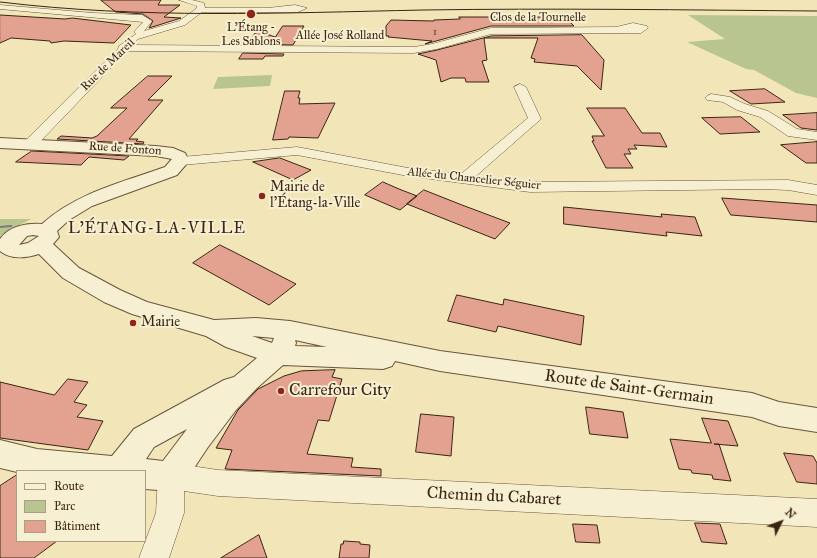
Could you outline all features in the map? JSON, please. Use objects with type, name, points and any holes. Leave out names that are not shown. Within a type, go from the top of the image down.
[{"type":"street","points":[[183,0],[198,3],[201,5],[200,10],[271,9]]},
{"type":"street","points":[[0,8],[93,16],[142,18],[148,21],[139,32],[142,34]]},
{"type":"street","name":"Rue de Mareil","points":[[30,144],[122,48],[135,37],[182,23],[200,10]]},
{"type":"street","points":[[460,29],[491,30]]},
{"type":"street","name":"Clos de la Tournelle","points":[[414,50],[442,45],[478,32],[491,30],[617,30]]},
{"type":"street","points":[[442,45],[446,35]]},
{"type":"street","name":"Allée José Rolland","points":[[122,48],[414,50]]},
{"type":"street","points":[[465,178],[535,119],[513,83]]},
{"type":"street","points":[[711,98],[726,99],[741,107],[764,114],[793,133],[817,136]]},
{"type":"street","name":"Rue de Fonton","points":[[0,143],[156,151],[173,153],[179,156],[181,161],[171,171],[72,208],[44,237]]},
{"type":"street","name":"Allée du Chancelier Séguier","points":[[181,161],[297,151],[408,172],[530,187],[762,184],[788,185],[817,190]]},
{"type":"street","points":[[6,252],[8,248],[8,241],[20,232],[39,228],[71,273],[112,296],[140,308],[214,329]]},
{"type":"street","name":"Route de Saint-Germain","points":[[214,329],[256,327],[290,330],[440,361],[752,405],[779,414],[817,420]]},
{"type":"street","name":"Route de Saint-Germain","points":[[214,329],[235,340],[278,355],[440,361]]},
{"type":"street","points":[[119,470],[144,438],[247,380],[278,355],[290,330]]},
{"type":"street","points":[[154,558],[170,513],[158,475],[194,442],[247,380]]},
{"type":"street","points":[[0,454],[37,463],[108,470]]},
{"type":"street","name":"Chemin du Cabaret","points":[[158,475],[218,483],[817,513]]},
{"type":"green space","points":[[688,15],[817,16],[817,98],[796,93],[754,70],[746,69],[687,42],[725,39]]},
{"type":"green space","points":[[272,75],[270,86],[213,89],[218,77]]},
{"type":"green space","points":[[0,219],[31,219],[0,236]]},
{"type":"building","points":[[101,0],[161,0],[158,5],[180,5],[164,17],[181,18],[149,28],[153,21],[143,14],[116,12]]},
{"type":"building","points":[[0,15],[65,19],[72,18],[131,25],[114,43],[64,41],[51,43],[50,41],[11,38],[0,43]]},
{"type":"building","points":[[459,17],[565,17],[574,26],[491,26],[425,44],[432,41],[386,36],[386,26],[391,20],[434,21],[460,19]]},
{"type":"building","points":[[283,26],[304,26],[293,45],[249,44],[255,33],[261,32],[275,37]]},
{"type":"building","points":[[582,35],[604,60],[601,90],[577,66],[534,62],[535,59],[531,58],[538,38],[484,38],[487,60],[482,61],[489,82],[466,82],[465,78],[451,78],[441,82],[436,60],[418,54],[491,36]]},
{"type":"building","points":[[243,53],[284,54],[283,56],[265,56],[263,59],[239,59]]},
{"type":"building","points":[[148,76],[172,76],[148,100],[163,100],[129,139],[138,139],[136,141],[144,142],[143,144],[57,139],[61,136],[92,138],[97,136],[127,108],[111,108]]},
{"type":"building","points":[[765,89],[785,102],[751,104],[730,91]]},
{"type":"building","points":[[285,91],[300,91],[298,98],[300,98],[299,104],[335,103],[318,138],[289,137],[288,139],[273,140]]},
{"type":"building","points":[[587,108],[625,108],[642,133],[660,133],[667,147],[634,145],[637,149],[628,149],[631,154],[624,154],[633,168],[606,168],[592,141],[594,141],[592,136],[604,136]]},
{"type":"building","points":[[817,113],[817,130],[801,128],[783,115]]},
{"type":"building","points":[[741,117],[760,132],[720,134],[702,118]]},
{"type":"building","points":[[817,142],[817,163],[806,163],[781,145]]},
{"type":"building","points":[[32,151],[129,156],[124,160],[89,157],[81,165],[16,162]]},
{"type":"building","points":[[280,158],[311,170],[293,180],[253,162]]},
{"type":"building","points":[[383,182],[417,196],[400,210],[365,195]]},
{"type":"building","points":[[424,190],[510,223],[495,239],[407,204]]},
{"type":"building","points":[[722,198],[817,205],[817,222],[731,215]]},
{"type":"building","points":[[564,207],[662,217],[661,214],[695,217],[702,236],[666,232],[667,236],[564,224]]},
{"type":"building","points":[[220,245],[296,284],[269,305],[193,263]]},
{"type":"building","points":[[457,295],[503,305],[504,299],[584,316],[581,345],[498,326],[496,332],[448,321]]},
{"type":"building","points":[[335,370],[332,377],[342,379],[329,421],[318,420],[307,454],[353,458],[351,467],[381,469],[381,476],[225,469],[232,450],[216,448],[238,410],[258,389],[284,376],[301,371]]},
{"type":"building","points":[[68,379],[88,382],[74,402],[87,405],[77,417],[103,421],[88,450],[0,438],[0,382],[54,395]]},
{"type":"building","points":[[586,407],[623,412],[628,438],[590,434]]},
{"type":"building","points":[[421,414],[454,417],[451,456],[416,452]]},
{"type":"building","points":[[702,418],[728,421],[738,446],[719,444],[731,481],[713,479],[712,475],[692,473],[691,470],[679,469],[670,439],[711,443]]},
{"type":"building","points":[[784,453],[813,456],[817,463],[817,484],[797,482]]},
{"type":"building","points":[[16,476],[16,542],[56,542],[34,558],[0,558],[0,486]]},
{"type":"building","points":[[695,523],[720,524],[727,544],[702,542]]},
{"type":"building","points":[[573,524],[597,525],[600,543],[576,542]]},
{"type":"building","points":[[259,535],[267,558],[221,558]]},
{"type":"building","points":[[344,541],[360,542],[360,544],[370,545],[369,558],[339,558],[341,544],[343,544]]},
{"type":"waterway","points":[[0,227],[10,226]]},
{"type":"tram line","points":[[0,2],[106,11],[211,14],[521,9],[817,11]]},
{"type":"place","name":"L'Étang - Les Sablons","points":[[251,14]]},
{"type":"place","name":"Mairie de l'Étang-la-Ville","points":[[262,196]]},
{"type":"place","name":"Mairie","points":[[133,323]]},
{"type":"place","name":"Carrefour City","points":[[281,391]]},
{"type":"district","name":"L'ÉTANG-LA-VILLE","points":[[157,229]]}]
